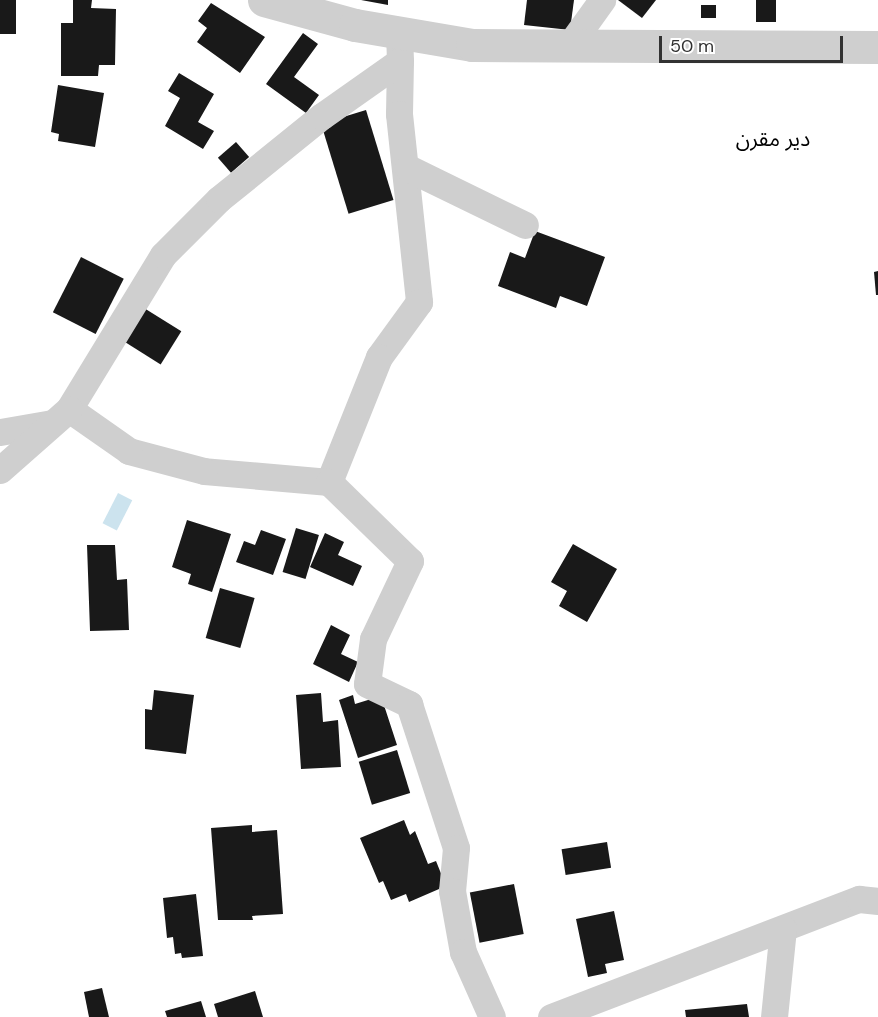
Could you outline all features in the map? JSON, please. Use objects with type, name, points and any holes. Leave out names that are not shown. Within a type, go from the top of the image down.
[{"type":"street","points":[[264,0],[355,25],[399,47],[472,45],[878,47]]},
{"type":"street","points":[[569,46],[602,0]]},
{"type":"street","points":[[329,482],[379,357],[419,302],[408,168],[399,114],[399,47]]},
{"type":"street","points":[[0,470],[61,416],[163,255],[219,198],[322,116],[399,47]]},
{"type":"street","points":[[408,168],[525,225]]},
{"type":"street","points":[[0,432],[61,416],[129,451],[204,471],[329,482],[410,561],[373,639],[367,684],[410,704],[456,848],[452,891],[463,952],[492,1017]]},
{"type":"street","points":[[551,1017],[859,898],[878,901]]},
{"type":"street","points":[[774,1017],[783,928]]},
{"type":"water","points":[[118,493],[132,500],[117,531],[103,523]]},
{"type":"building","points":[[0,0],[16,0],[16,34],[0,34]]},
{"type":"building","points":[[73,0],[92,0],[91,8],[116,9],[115,65],[99,65],[98,76],[61,76],[61,23],[73,23]]},
{"type":"building","points":[[361,0],[388,0],[388,5]]},
{"type":"building","points":[[527,0],[574,0],[570,30],[524,25]]},
{"type":"building","points":[[618,0],[656,0],[642,18]]},
{"type":"building","points":[[756,0],[776,0],[776,22],[756,22]]},
{"type":"building","points":[[211,3],[265,37],[240,73],[197,42],[207,28],[198,21]]},
{"type":"building","points":[[701,5],[716,5],[716,18],[701,18]]},
{"type":"building","points":[[303,33],[318,44],[294,77],[319,95],[306,113],[266,84]]},
{"type":"building","points":[[179,73],[214,94],[198,122],[214,131],[203,149],[165,126],[180,98],[168,91]]},
{"type":"building","points":[[58,85],[104,93],[95,147],[58,141],[59,134],[51,132]]},
{"type":"building","points":[[366,110],[393,200],[349,214],[321,124]]},
{"type":"building","points":[[236,142],[249,157],[231,173],[218,158]]},
{"type":"building","points":[[535,231],[605,257],[587,306],[560,296],[556,308],[498,286],[510,252],[525,258]]},
{"type":"building","points":[[81,257],[124,279],[96,334],[53,312]]},
{"type":"building","points":[[878,271],[878,295],[876,295],[874,272]]},
{"type":"building","points":[[144,308],[181,331],[161,364],[123,341]]},
{"type":"building","points":[[187,520],[231,534],[212,592],[188,584],[191,574],[172,567]]},
{"type":"building","points":[[296,528],[319,535],[306,579],[283,572]]},
{"type":"building","points":[[261,530],[286,539],[273,575],[236,562],[244,541],[255,545]]},
{"type":"building","points":[[325,533],[344,542],[338,555],[362,566],[353,586],[310,567]]},
{"type":"building","points":[[573,544],[617,569],[587,622],[559,606],[567,591],[551,582]]},
{"type":"building","points":[[87,545],[115,545],[117,580],[127,579],[129,630],[90,631]]},
{"type":"building","points":[[220,588],[255,598],[240,648],[206,638]]},
{"type":"building","points":[[331,625],[350,635],[341,654],[358,662],[349,682],[313,664]]},
{"type":"building","points":[[154,690],[194,695],[186,754],[145,749],[145,709],[152,710]]},
{"type":"building","points":[[321,693],[323,722],[338,720],[341,767],[301,769],[296,695]]},
{"type":"building","points":[[353,695],[355,704],[381,696],[397,745],[358,758],[339,700]]},
{"type":"building","points":[[397,750],[410,793],[372,805],[359,762]]},
{"type":"building","points":[[404,820],[410,835],[415,831],[428,864],[436,861],[446,886],[409,902],[406,894],[391,900],[383,881],[379,883],[360,838]]},
{"type":"building","points":[[252,825],[252,832],[277,830],[283,914],[252,916],[253,920],[218,920],[211,828]]},
{"type":"building","points":[[607,842],[611,868],[566,875],[562,849]]},
{"type":"building","points":[[514,884],[524,934],[480,943],[470,893]]},
{"type":"building","points":[[196,894],[203,956],[182,958],[181,953],[175,954],[173,937],[167,938],[163,898]]},
{"type":"building","points":[[614,911],[624,960],[605,964],[607,973],[588,977],[576,919]]},
{"type":"building","points":[[102,988],[109,1017],[89,1017],[84,992]]},
{"type":"building","points":[[255,991],[263,1017],[218,1017],[214,1004]]},
{"type":"building","points":[[201,1001],[206,1017],[167,1017],[165,1011]]},
{"type":"building","points":[[747,1004],[749,1017],[686,1017],[685,1010]]},
{"type":"district","name":"دير مقرن","points":[[773,139]]}]
